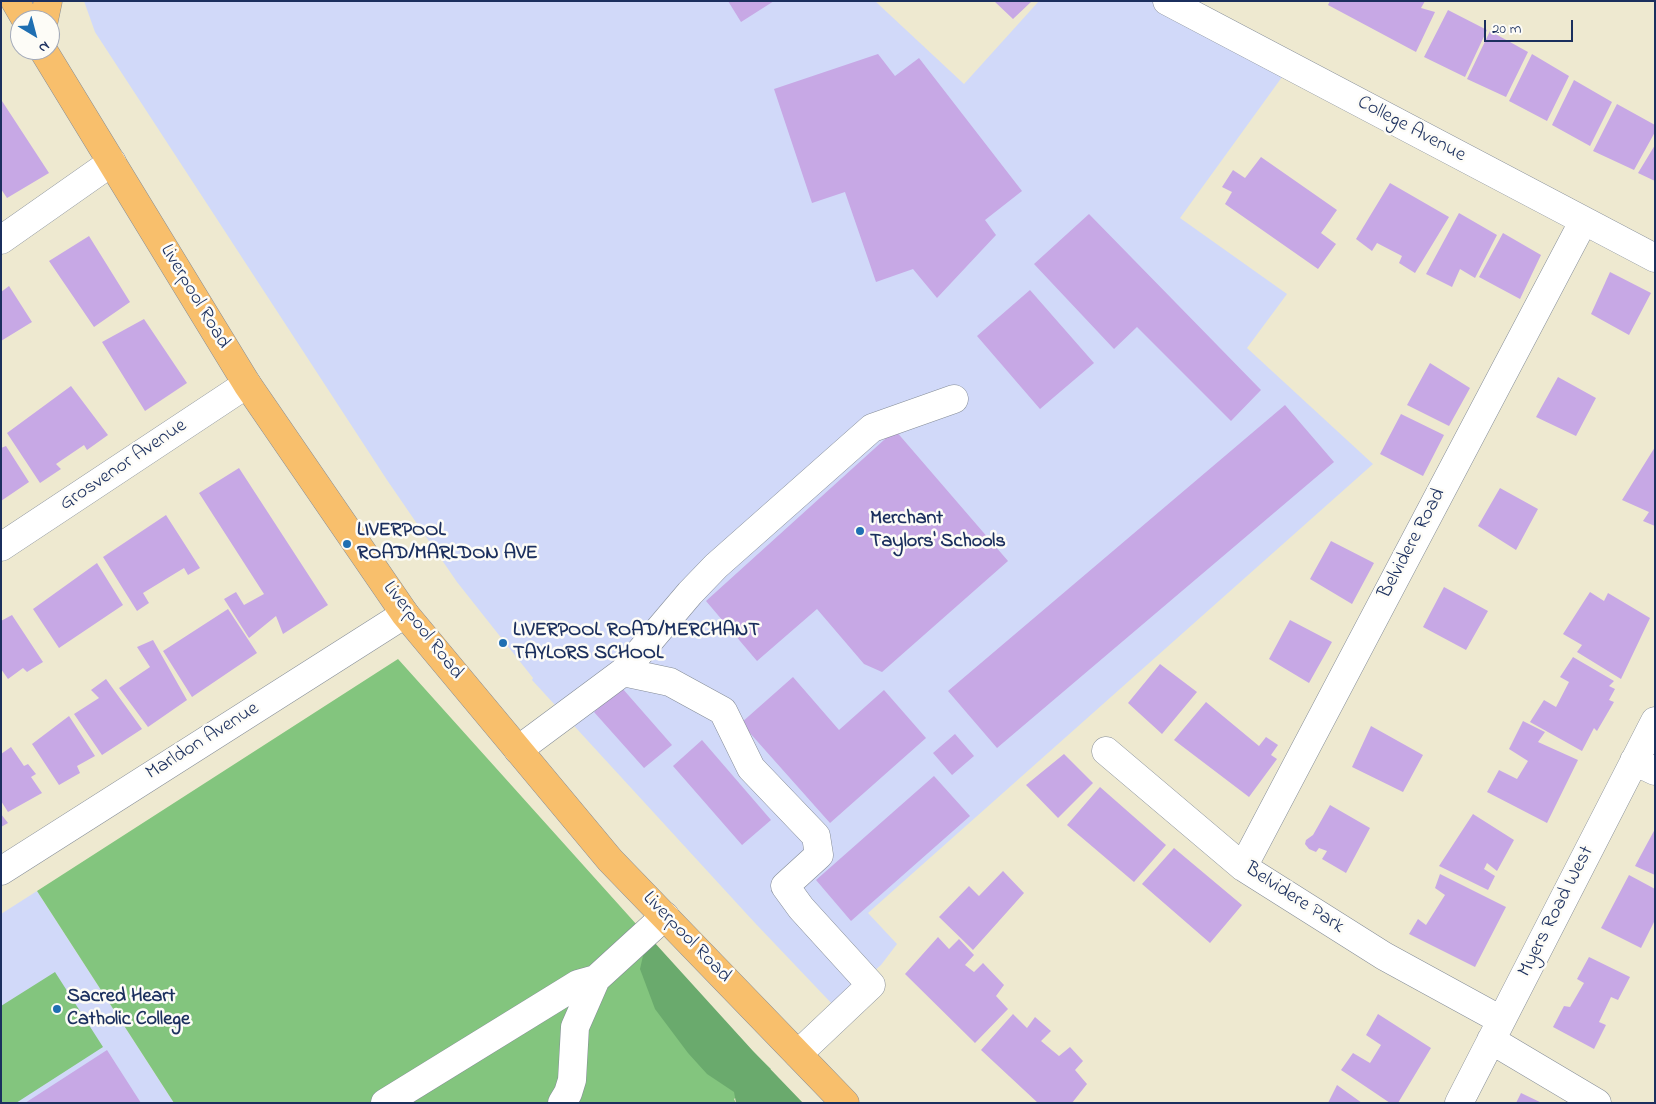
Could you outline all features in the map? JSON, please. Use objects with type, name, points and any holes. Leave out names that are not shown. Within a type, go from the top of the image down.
[{"type":"highway","name":"Liverpool Road","points":[[49,60],[247,384],[405,614],[610,860],[845,1103]]},
{"type":"street","name":"College Avenue","points":[[1167,1],[1583,222],[1655,258]]},
{"type":"street","points":[[1,240],[112,162]]},
{"type":"street","name":"Belvidere Road","points":[[1243,867],[1583,222]]},
{"type":"street","name":"Grosvenor Avenue","points":[[1,547],[247,384]]},
{"type":"street","points":[[518,750],[623,672],[690,593],[716,566],[872,428],[954,399]]},
{"type":"street","name":"Marldon Avenue","points":[[1,870],[405,614]]},
{"type":"street","points":[[623,672],[670,682],[723,711],[752,768],[816,836],[819,855],[785,886],[801,908],[871,985],[798,1054]]},
{"type":"street","name":"Myers Road West","points":[[1459,1103],[1496,1030],[1645,766],[1655,721]]},
{"type":"street","name":"Belvidere Park","points":[[1106,751],[1243,867],[1384,956],[1496,1030],[1597,1103]]},
{"type":"street","points":[[562,1103],[568,1093],[572,1080],[575,1027],[596,979],[665,916]]},
{"type":"street","points":[[385,1103],[578,984],[596,979]]},
{"type":"shaded area","name":"Merchant Taylors' Schools","points":[[84,1],[875,1],[964,84],[1039,1],[1171,1],[1290,66],[1180,218],[1287,294],[1247,348],[1373,464],[868,913],[897,944],[881,965],[834,1006],[755,923],[532,680],[533,678],[457,582],[387,480],[95,32]]},
{"type":"shaded area","name":"Sacred Heart Catholic College","points":[[37,891],[174,1103],[1,1103],[1,914]]},
{"type":"green space","points":[[398,659],[637,925],[589,972],[373,1103],[174,1103],[37,891]]},
{"type":"green space","points":[[654,942],[803,1103],[736,1103],[734,1092],[707,1074],[688,1053],[655,1009],[640,969],[645,947]]},
{"type":"green space","points":[[645,947],[771,1069],[734,1099],[736,1103],[576,1103],[584,1034],[602,991]]},
{"type":"green space","points":[[55,972],[103,1047],[16,1103],[1,1103],[1,1006]]},
{"type":"green space","points":[[581,993],[556,1103],[405,1103]]},
{"type":"building","points":[[728,1],[774,1],[741,22]]},
{"type":"building","points":[[994,1],[1032,1],[1013,19]]},
{"type":"building","points":[[1330,1],[1425,1],[1421,8],[1435,12],[1416,52],[1328,5]]},
{"type":"building","points":[[1448,10],[1487,30],[1465,77],[1424,57]]},
{"type":"building","points":[[1490,31],[1528,52],[1506,97],[1467,79]]},
{"type":"building","points":[[878,54],[895,76],[919,58],[1022,191],[985,220],[996,235],[937,298],[913,269],[876,282],[845,192],[812,203],[774,89]]},
{"type":"building","points":[[1532,54],[1569,76],[1547,121],[1509,101]]},
{"type":"building","points":[[1574,80],[1612,102],[1590,146],[1552,125]]},
{"type":"building","points":[[2,101],[49,173],[7,198],[1,189]]},
{"type":"building","points":[[1617,104],[1655,125],[1655,132],[1634,170],[1593,151]]},
{"type":"building","points":[[1655,145],[1655,181],[1638,173]]},
{"type":"building","points":[[1261,157],[1337,210],[1321,233],[1336,244],[1318,269],[1225,204],[1232,192],[1222,187],[1233,170],[1245,178]]},
{"type":"building","points":[[1390,183],[1449,217],[1415,273],[1399,263],[1402,256],[1377,243],[1372,251],[1356,239]]},
{"type":"building","points":[[1459,213],[1497,235],[1475,278],[1460,269],[1452,287],[1426,274]]},
{"type":"building","points":[[1089,214],[1261,390],[1231,421],[1137,327],[1114,349],[1034,264]]},
{"type":"building","points":[[1503,233],[1541,255],[1520,299],[1479,277]]},
{"type":"building","points":[[89,236],[130,302],[94,327],[49,261]]},
{"type":"building","points":[[1610,272],[1651,293],[1629,335],[1591,314]]},
{"type":"building","points":[[9,286],[32,322],[1,341],[1,292]]},
{"type":"building","points":[[1030,290],[1094,363],[1040,409],[977,336]]},
{"type":"building","points":[[144,319],[187,383],[145,411],[102,342]]},
{"type":"building","points":[[1430,363],[1470,388],[1449,426],[1407,405]]},
{"type":"building","points":[[1558,377],[1596,398],[1576,436],[1536,417]]},
{"type":"building","points":[[71,386],[108,435],[87,450],[84,445],[56,464],[61,469],[40,483],[7,433]]},
{"type":"building","points":[[1285,405],[1334,462],[997,748],[948,691]]},
{"type":"building","points":[[1401,414],[1444,435],[1423,476],[1380,454]]},
{"type":"building","points":[[895,430],[1008,561],[882,672],[864,664],[817,609],[757,661],[706,601]]},
{"type":"building","points":[[6,446],[29,482],[1,501],[1,448]]},
{"type":"building","points":[[1655,447],[1655,526],[1643,521],[1649,512],[1622,500]]},
{"type":"building","points":[[239,468],[328,605],[283,634],[276,616],[249,638],[224,599],[236,592],[244,605],[264,594],[199,493]]},
{"type":"building","points":[[1500,488],[1538,509],[1516,550],[1478,526]]},
{"type":"building","points":[[166,515],[200,568],[188,575],[184,568],[143,593],[149,603],[137,611],[103,557]]},
{"type":"building","points":[[1331,541],[1374,563],[1352,604],[1310,579]]},
{"type":"building","points":[[97,563],[123,605],[59,648],[33,609]]},
{"type":"building","points":[[1444,587],[1488,611],[1466,650],[1423,627]]},
{"type":"building","points":[[1590,592],[1604,601],[1608,593],[1650,618],[1621,679],[1577,652],[1582,645],[1563,634]]},
{"type":"building","points":[[228,609],[257,653],[192,697],[163,651]]},
{"type":"building","points":[[12,615],[43,662],[27,672],[23,668],[8,679],[1,669],[1,621]]},
{"type":"building","points":[[1290,620],[1332,642],[1309,683],[1269,659]]},
{"type":"building","points":[[153,640],[187,700],[148,727],[119,688],[150,667],[137,647]]},
{"type":"building","points":[[1573,657],[1614,681],[1609,686],[1615,689],[1609,700],[1614,702],[1597,731],[1594,728],[1582,751],[1530,722],[1544,700],[1556,707],[1569,682],[1560,677]]},
{"type":"building","points":[[1160,664],[1197,692],[1162,734],[1128,703]]},
{"type":"building","points":[[793,677],[839,730],[884,690],[926,738],[830,823],[741,723]]},
{"type":"building","points":[[106,679],[142,729],[102,755],[74,714],[99,698],[91,690]]},
{"type":"building","points":[[622,688],[672,745],[644,768],[594,712]]},
{"type":"building","points":[[1206,702],[1259,746],[1266,737],[1278,745],[1271,755],[1277,759],[1249,797],[1174,740]]},
{"type":"building","points":[[69,716],[95,756],[77,766],[80,773],[59,785],[32,744]]},
{"type":"building","points":[[1523,721],[1545,732],[1538,742],[1578,760],[1547,823],[1487,792],[1499,770],[1517,779],[1528,761],[1509,749]]},
{"type":"building","points":[[1371,726],[1423,755],[1403,792],[1352,767]]},
{"type":"building","points":[[955,734],[974,756],[952,775],[933,753]]},
{"type":"building","points":[[702,740],[771,820],[742,845],[673,766]]},
{"type":"building","points":[[11,747],[24,766],[28,764],[36,774],[31,777],[42,793],[8,812],[1,801],[1,754]]},
{"type":"building","points":[[1064,754],[1093,783],[1058,818],[1026,785]]},
{"type":"building","points":[[934,776],[970,816],[851,921],[816,880]]},
{"type":"building","points":[[1100,787],[1166,845],[1134,882],[1067,825]]},
{"type":"building","points":[[1330,805],[1370,828],[1346,873],[1322,859],[1327,851],[1319,848],[1316,852],[1309,849],[1305,844],[1306,840],[1313,835]]},
{"type":"building","points":[[1,814],[8,823],[1,827]]},
{"type":"building","points":[[1473,814],[1514,840],[1497,871],[1487,863],[1484,869],[1495,876],[1488,890],[1439,866]]},
{"type":"building","points":[[1655,829],[1655,875],[1635,866]]},
{"type":"building","points":[[1174,848],[1242,905],[1210,943],[1142,884]]},
{"type":"building","points":[[1003,871],[1024,893],[973,950],[939,917],[969,886],[979,896]]},
{"type":"building","points":[[1440,874],[1506,907],[1475,967],[1409,934],[1418,919],[1426,925],[1445,895],[1435,888]]},
{"type":"building","points":[[1629,875],[1655,889],[1655,920],[1641,948],[1601,928]]},
{"type":"building","points":[[938,937],[949,949],[959,939],[974,955],[965,965],[974,972],[983,963],[1004,985],[996,996],[1008,1009],[975,1043],[905,974]]},
{"type":"building","points":[[1589,957],[1630,977],[1618,1000],[1611,997],[1599,1022],[1606,1025],[1594,1049],[1553,1027],[1564,1006],[1570,1007],[1584,983],[1577,979]]},
{"type":"building","points":[[1013,1014],[1027,1028],[1035,1017],[1051,1031],[1041,1041],[1059,1056],[1070,1047],[1083,1061],[1075,1070],[1087,1084],[1072,1103],[1038,1103],[981,1050]]},
{"type":"building","points":[[1378,1014],[1431,1048],[1398,1103],[1390,1103],[1341,1070],[1353,1053],[1370,1063],[1381,1045],[1366,1035]]},
{"type":"building","points":[[107,1050],[141,1103],[25,1103]]},
{"type":"building","points":[[1337,1085],[1362,1103],[1328,1103]]},
{"type":"building","points":[[1521,1093],[1542,1103],[1516,1103]]},
{"type":"place","name":"Merchant Taylors' Schools","points":[[860,531]]},
{"type":"place","name":"LIVERPOOL ROAD/MARLDON AVE","points":[[347,544]]},
{"type":"place","name":"LIVERPOOL ROAD/MERCHANT TAYLORS SCHOOL","points":[[503,643]]},
{"type":"place","name":"Sacred Heart Catholic College","points":[[57,1009]]}]
